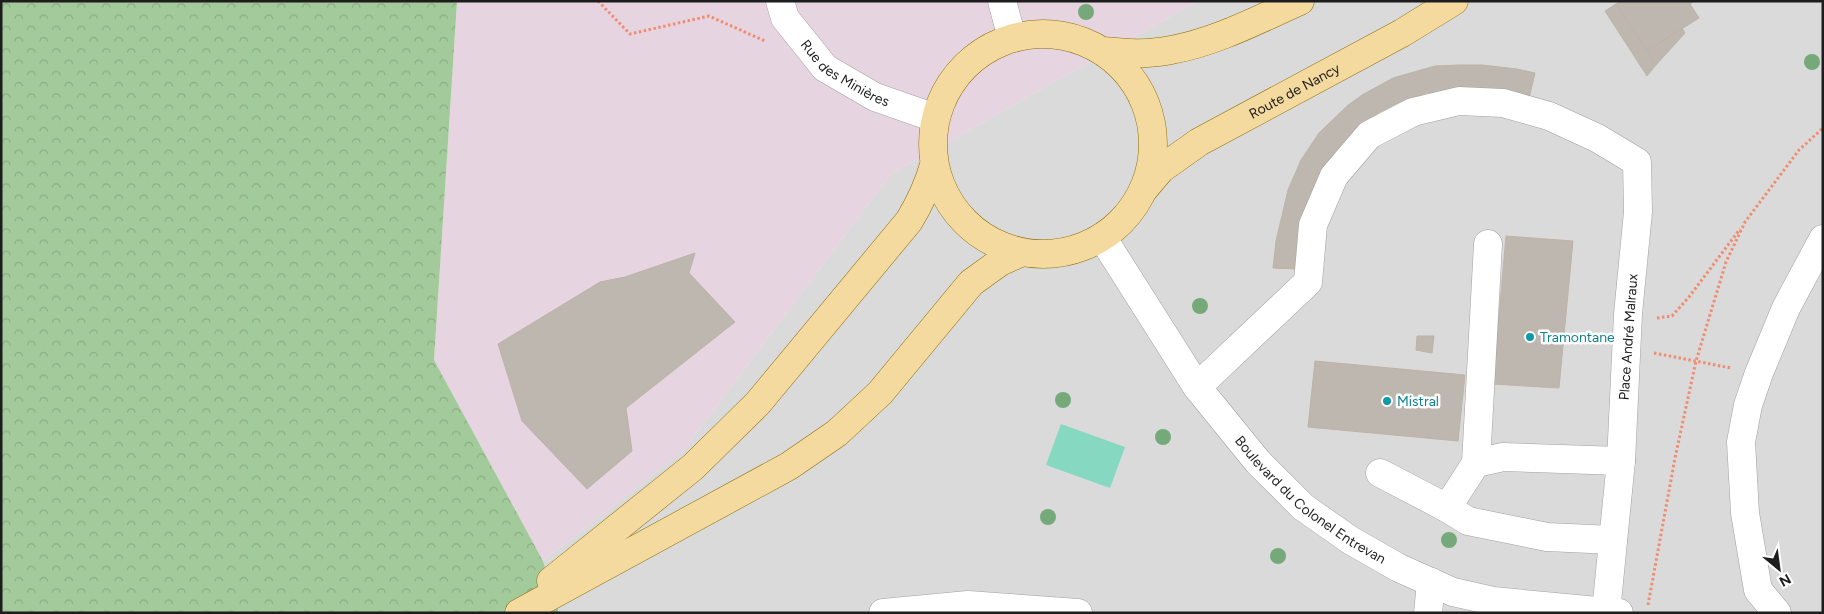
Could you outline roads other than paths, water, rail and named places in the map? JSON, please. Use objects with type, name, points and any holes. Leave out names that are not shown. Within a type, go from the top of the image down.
[{"type":"main road","points":[[1102,51],[1132,53],[1171,50],[1198,44],[1300,1]]},
{"type":"main road","name":"Route de Nancy","points":[[1144,190],[1161,169],[1200,142],[1402,33],[1454,1]]},
{"type":"main road","points":[[1043,34],[1074,38],[1102,51],[1118,63],[1131,77],[1142,94],[1148,112],[1153,152],[1144,190],[1133,208],[1119,224],[1102,237],[1083,247],[1062,253],[1041,255],[1020,253],[999,246],[980,236],[963,222],[950,205],[940,186],[934,165],[932,142],[935,118],[946,91],[963,67],[986,50],[1012,38],[1043,34]]},
{"type":"main road","points":[[512,613],[693,467],[758,403],[909,221],[920,202],[934,165]]},
{"type":"main road","points":[[520,613],[789,466],[838,433],[880,393],[971,284],[1000,262],[1020,253]]},
{"type":"street","name":"Rue des Minières","points":[[780,1],[785,18],[825,68],[876,97],[935,118]]},
{"type":"street","points":[[1002,1],[1012,38]]},
{"type":"street","name":"Place André Malraux","points":[[1197,387],[1308,282],[1313,225],[1334,176],[1370,135],[1413,112],[1459,101],[1503,103],[1549,116],[1597,138],[1638,162],[1638,212],[1628,314],[1621,461],[1613,540],[1612,612]]},
{"type":"street","name":"Boulevard du Colonel Entrevan","points":[[1102,237],[1197,387],[1258,462],[1303,507],[1350,540],[1399,568],[1453,592],[1493,601],[1612,612]]},
{"type":"street","points":[[1777,613],[1758,590],[1745,514],[1741,442],[1748,405],[1759,373],[1786,308],[1823,239]]},
{"type":"street","points":[[1447,508],[1476,463],[1488,244]]},
{"type":"street","points":[[1476,463],[1504,456],[1621,461]]},
{"type":"street","points":[[1380,473],[1468,521],[1547,537],[1613,540]]},
{"type":"street","points":[[1428,613],[1431,582]]},
{"type":"street","points":[[884,613],[968,605],[1062,612]]},
{"type":"place","name":"Tramontane","points":[[1530,337]]},
{"type":"place","name":"Mistral","points":[[1387,401]]}]
